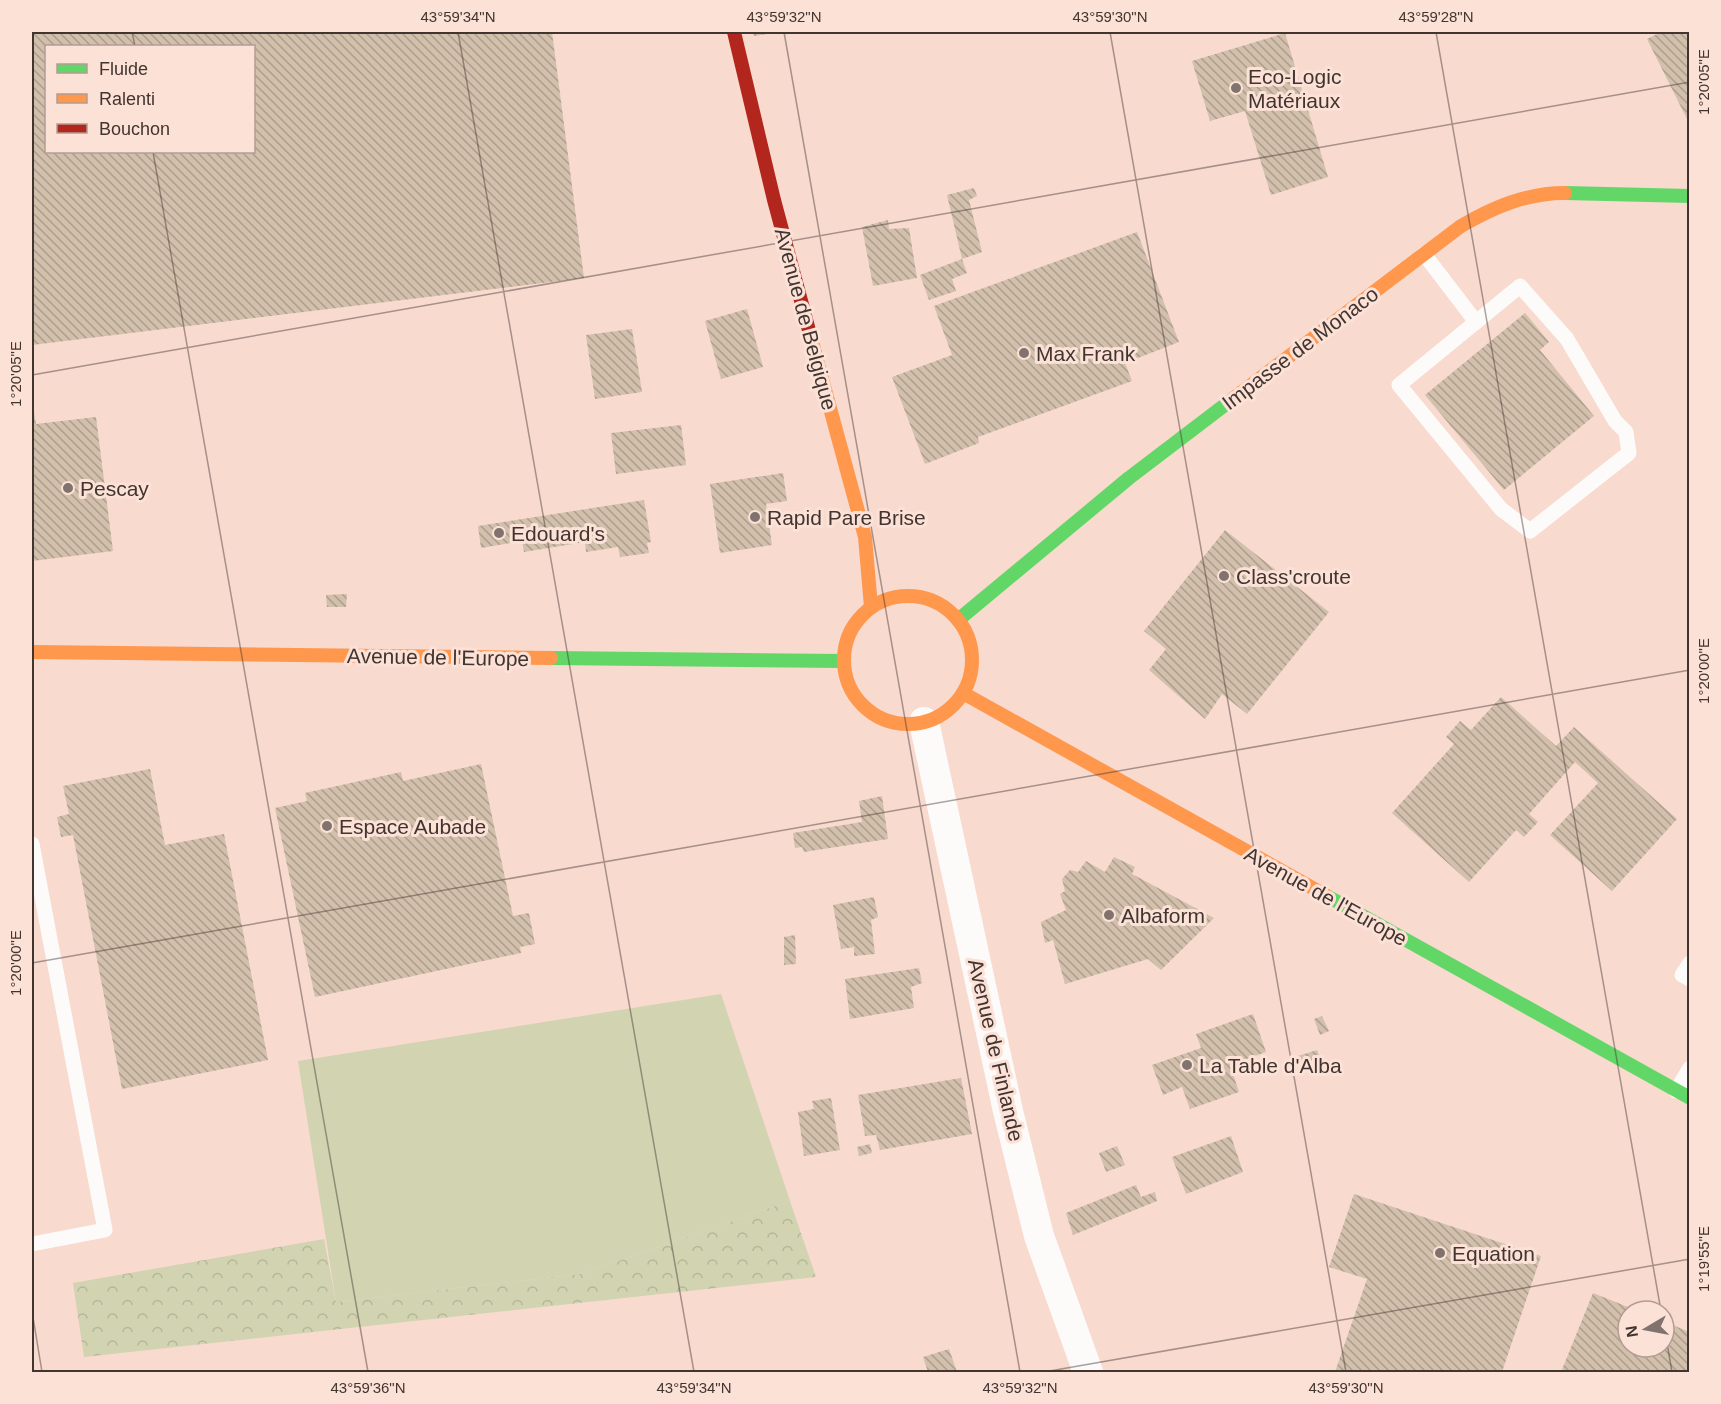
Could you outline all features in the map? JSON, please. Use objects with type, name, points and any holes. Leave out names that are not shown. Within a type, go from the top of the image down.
[{"type":"street","name":"Avenue de Belgique","points":[[734,32],[774,200],[865,537],[871,607]]},
{"type":"street","name":"Impasse de Monaco","points":[[958,620],[1129,478],[1461,226],[1497,206],[1546,193],[1689,195]]},
{"type":"street","points":[[908,596],[927,598],[944,607],[958,620],[968,637],[972,656],[970,675],[963,693],[953,706],[924,722],[896,722],[870,711],[856,697],[847,680],[844,661],[851,631],[871,607],[889,599],[908,596]]},
{"type":"street","name":"Avenue de l'Europe","points":[[32,652],[844,661]]},
{"type":"street","name":"Avenue de l'Europe","points":[[963,693],[1683,1094]]},
{"type":"street","name":"Avenue de Finlande","points":[[924,722],[1008,1111],[1036,1224],[1088,1372]]},
{"type":"lane","points":[[1424,254],[1476,322]]},
{"type":"lane","points":[[1520,286],[1567,339],[1615,422],[1626,432],[1629,453],[1530,531],[1501,509],[1399,385],[1476,322],[1520,286]]},
{"type":"lane","points":[[32,844],[105,1230],[32,1244]]},
{"type":"lane","points":[[1689,963],[1683,975],[1689,979]]},
{"type":"lane","points":[[1683,1094],[1689,1068]]},
{"type":"shaded area","points":[[32,32],[1689,32],[1689,1372],[32,1372]]},
{"type":"green space","points":[[721,994],[790,1201],[581,1274],[336,1302],[298,1061]]},
{"type":"green space","points":[[790,1201],[816,1277],[84,1357],[73,1283],[324,1239],[336,1302],[581,1274]]},
{"type":"building","points":[[32,32],[552,32],[584,278],[32,345]]},
{"type":"building","points":[[753,32],[774,32],[774,33],[754,36]]},
{"type":"building","points":[[1661,32],[1689,32],[1689,123],[1647,39]]},
{"type":"building","points":[[1285,33],[1328,177],[1271,195],[1245,111],[1210,121],[1192,61]]},
{"type":"building","points":[[974,188],[977,196],[969,200],[982,252],[962,259],[947,195]]},
{"type":"building","points":[[888,220],[889,229],[909,228],[917,278],[873,286],[862,227]]},
{"type":"building","points":[[1137,232],[1179,342],[1125,363],[1132,381],[978,437],[979,443],[925,464],[892,377],[952,355],[934,306]]},
{"type":"building","points":[[962,259],[967,273],[952,279],[956,291],[929,300],[920,275]]},
{"type":"building","points":[[747,309],[763,367],[721,379],[705,321]]},
{"type":"building","points":[[1525,313],[1549,342],[1540,350],[1594,416],[1504,490],[1425,395]]},
{"type":"building","points":[[632,329],[642,392],[595,399],[586,335]]},
{"type":"building","name":"Pescay","points":[[32,400],[36,424],[96,417],[113,551],[32,561]]},
{"type":"building","points":[[681,425],[686,465],[616,474],[611,433]]},
{"type":"building","points":[[783,473],[787,501],[766,504],[772,545],[720,553],[710,484]]},
{"type":"building","points":[[644,500],[651,542],[647,543],[649,553],[620,557],[618,547],[586,552],[585,542],[524,552],[522,541],[481,548],[478,526]]},
{"type":"building","points":[[1225,530],[1329,612],[1247,714],[1222,694],[1205,719],[1149,670],[1166,649],[1144,631]]},
{"type":"building","points":[[347,594],[346,607],[327,607],[326,595]]},
{"type":"building","points":[[1501,697],[1556,746],[1574,727],[1677,819],[1612,891],[1550,835],[1598,783],[1575,762],[1529,814],[1538,822],[1524,837],[1516,830],[1469,882],[1392,813],[1454,744],[1446,737],[1460,721],[1471,730]]},
{"type":"building","points":[[481,764],[513,916],[529,913],[535,944],[520,947],[521,953],[315,997],[275,808],[307,801],[305,793],[401,772],[403,781]]},
{"type":"building","points":[[150,769],[165,845],[224,834],[268,1060],[122,1089],[73,835],[61,837],[57,817],[69,814],[63,786]]},
{"type":"building","points":[[882,796],[888,839],[804,852],[802,847],[795,848],[793,833],[862,822],[859,801]]},
{"type":"building","points":[[1114,857],[1135,867],[1132,874],[1214,918],[1161,970],[1148,959],[1065,984],[1053,940],[1045,943],[1041,922],[1066,910],[1060,894],[1065,891],[1062,879],[1070,870],[1078,872],[1086,861],[1105,872]]},
{"type":"building","points":[[874,897],[878,917],[871,920],[875,954],[854,956],[854,947],[841,949],[833,905]]},
{"type":"building","points":[[795,935],[796,964],[784,965],[784,937]]},
{"type":"building","points":[[919,968],[922,983],[911,987],[914,1008],[850,1019],[845,979]]},
{"type":"building","points":[[1253,1014],[1266,1052],[1230,1065],[1239,1092],[1190,1109],[1182,1087],[1163,1095],[1152,1065],[1201,1048],[1196,1034]]},
{"type":"building","points":[[1322,1016],[1329,1031],[1320,1035],[1314,1019]]},
{"type":"building","points":[[1317,1050],[1322,1063],[1302,1070],[1298,1056]]},
{"type":"building","points":[[961,1078],[972,1134],[880,1150],[876,1135],[865,1136],[858,1095]]},
{"type":"building","points":[[831,1098],[840,1150],[804,1156],[798,1112],[814,1109],[812,1101]]},
{"type":"building","points":[[1231,1136],[1243,1172],[1186,1194],[1172,1157]]},
{"type":"building","points":[[870,1144],[872,1153],[859,1156],[857,1147]]},
{"type":"building","points":[[1117,1146],[1125,1165],[1106,1172],[1099,1153]]},
{"type":"building","points":[[1136,1185],[1141,1197],[1155,1192],[1157,1201],[1073,1235],[1066,1213]]},
{"type":"building","points":[[1354,1194],[1541,1256],[1502,1372],[1335,1372],[1367,1279],[1329,1267]]},
{"type":"building","points":[[1593,1293],[1616,1302],[1616,1359],[1676,1359],[1676,1326],[1689,1332],[1689,1372],[1561,1372]]},
{"type":"building","points":[[949,1349],[957,1372],[928,1372],[923,1357]]},
{"type":"traffic: fast","points":[[1565,193],[1690,196]]},
{"type":"traffic: fast","points":[[958,620],[1129,478],[1234,398]]},
{"type":"traffic: fast","points":[[551,658],[844,661]]},
{"type":"traffic: fast","points":[[1327,896],[1690,1098]]},
{"type":"traffic: slow","points":[[1234,398],[1461,226],[1511,202],[1537,195],[1565,193]]},
{"type":"traffic: slow","points":[[811,338],[865,537],[871,607]]},
{"type":"traffic: slow","points":[[908,596],[932,601],[953,615],[967,636],[972,660],[967,684],[953,705],[932,719],[908,724],[884,719],[863,705],[849,684],[844,660],[849,636],[863,615],[884,601],[908,596]]},
{"type":"traffic: slow","points":[[32,652],[551,658]]},
{"type":"traffic: slow","points":[[963,693],[1327,896]]},
{"type":"traffic: jam","points":[[734,32],[774,200],[811,338]]},
{"type":"place","name":"Eco-Logic Matériaux","points":[[1236,88]]},
{"type":"place","name":"Max Frank","points":[[1024,353]]},
{"type":"place","name":"Pescay","points":[[68,488]]},
{"type":"place","name":"Rapid Pare Brise","points":[[755,517]]},
{"type":"place","name":"Edouard's","points":[[499,533]]},
{"type":"place","name":"Class'croute","points":[[1224,576]]},
{"type":"place","name":"Espace Aubade","points":[[327,826]]},
{"type":"place","name":"Albaform","points":[[1109,915]]},
{"type":"place","name":"La Table d'Alba","points":[[1187,1065]]},
{"type":"place","name":"Equation","points":[[1440,1253]]}]
